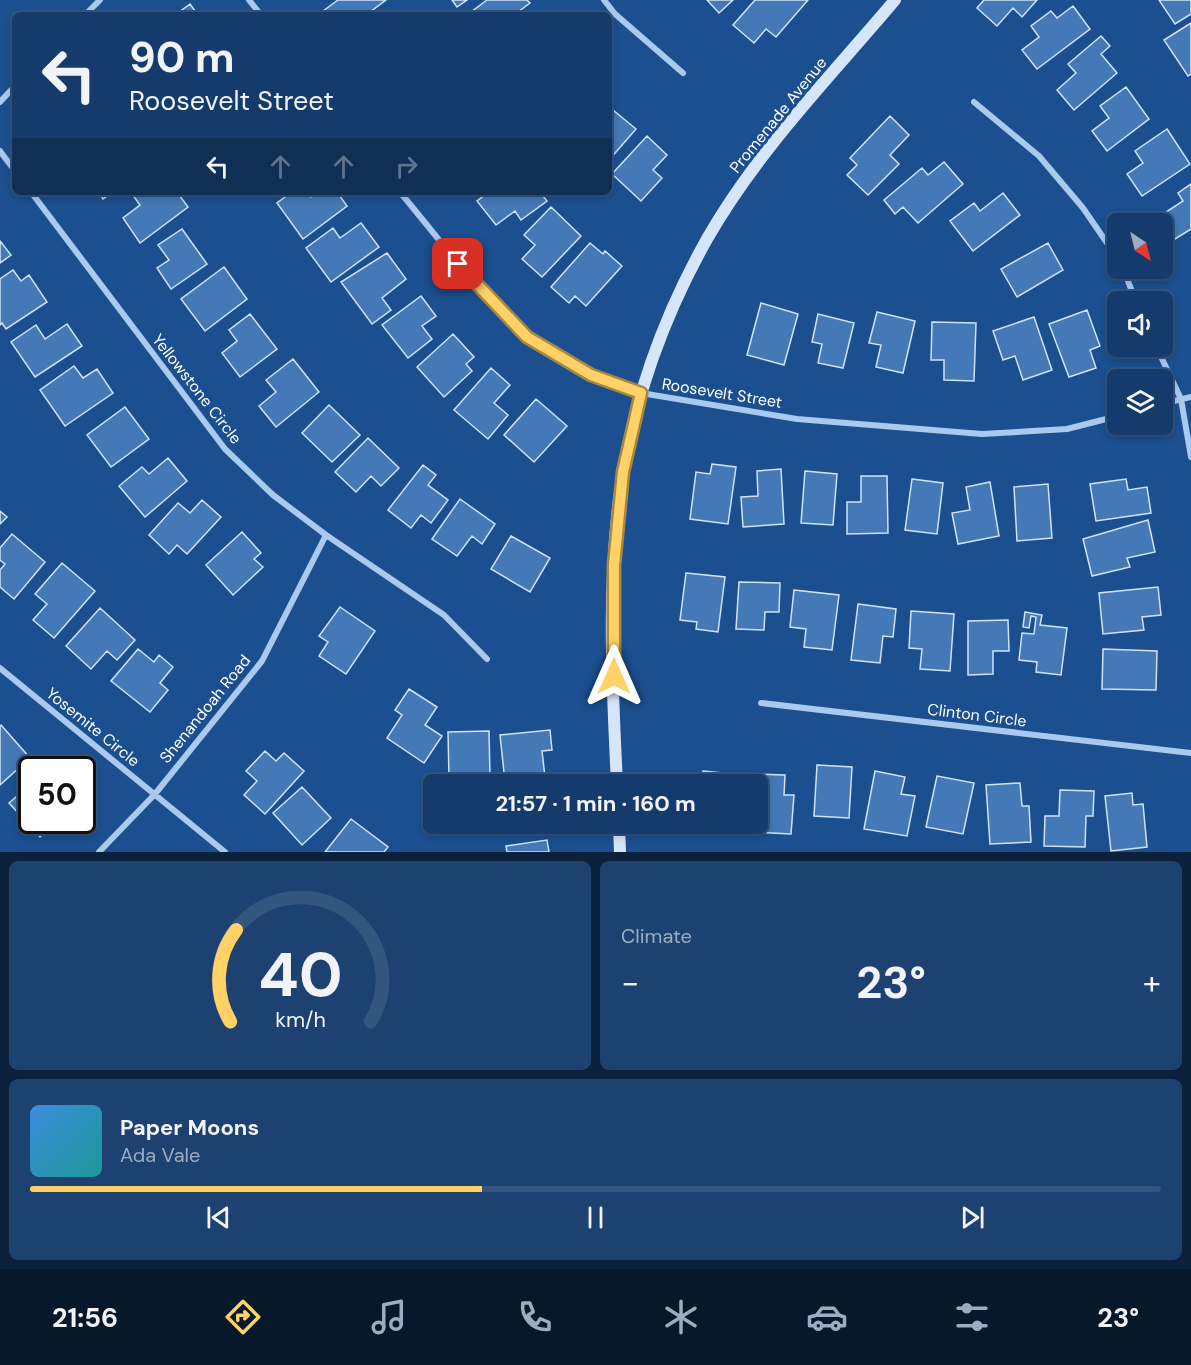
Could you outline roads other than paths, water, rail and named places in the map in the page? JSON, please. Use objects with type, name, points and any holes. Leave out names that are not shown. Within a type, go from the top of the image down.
[{"type":"main road","name":"Promenade Avenue","points":[[617,774],[614,565],[623,472],[641,393],[667,320],[708,238],[762,158],[895,0]]},
{"type":"main road","points":[[619,834],[620,852]]},
{"type":"street","points":[[88,12],[100,0]]},
{"type":"street","points":[[249,0],[259,12]]},
{"type":"street","points":[[604,0],[615,14],[683,73]]},
{"type":"street","points":[[0,102],[12,89]]},
{"type":"street","points":[[974,102],[1039,156],[1083,208],[1107,243]]},
{"type":"street","points":[[0,151],[12,167]]},
{"type":"street","name":"Yellowstone Circle","points":[[33,195],[225,450],[273,495],[326,535],[444,615],[487,659]]},
{"type":"street","name":"Roosevelt Street","points":[[402,195],[444,249],[527,337],[591,375],[641,393],[797,419],[982,434],[1067,429],[1107,419]]},
{"type":"street","points":[[1161,357],[1181,399],[1191,457]]},
{"type":"street","points":[[1173,401],[1191,397]]},
{"type":"street","name":"Shenandoah Road","points":[[99,852],[154,795],[262,661],[326,535]]},
{"type":"street","name":"Yosemite Circle","points":[[0,668],[225,852]]},
{"type":"street","name":"Clinton Circle","points":[[761,703],[1191,753]]}]
